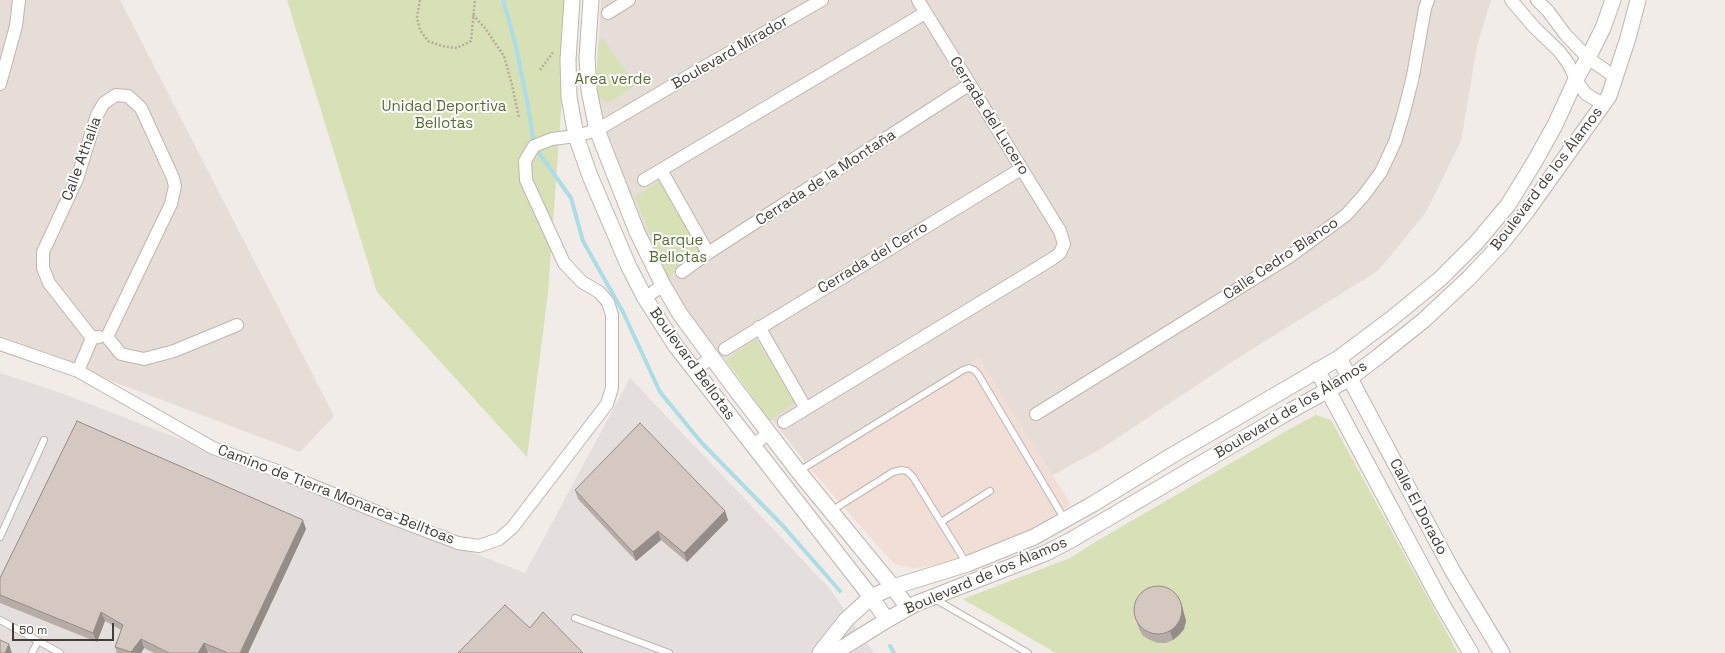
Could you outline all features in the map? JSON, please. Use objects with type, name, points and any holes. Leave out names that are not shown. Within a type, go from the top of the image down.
[{"type":"street","points":[[0,84],[5,48],[16,26],[19,0]]},
{"type":"street","name":"Boulevard Bellotas","points":[[572,0],[568,60],[569,97],[576,136],[610,227],[645,298],[675,345],[872,597],[887,620]]},
{"type":"street","name":"Boulevard Bellotas","points":[[590,0],[587,58],[588,90],[597,130],[637,232],[663,285],[680,314],[769,433],[798,471],[893,587],[908,608]]},
{"type":"street","points":[[608,13],[629,0]]},
{"type":"street","name":"Boulevard Mirador","points":[[576,136],[597,130],[822,0]]},
{"type":"street","name":"Cerrada del Lucero","points":[[806,407],[1052,259],[1060,253],[1064,244],[1060,231],[918,0]]},
{"type":"street","name":"Calle Cedro Blanco","points":[[1036,414],[1289,257],[1346,215],[1364,195],[1381,172],[1395,142],[1411,83],[1425,8],[1428,0]]},
{"type":"street","points":[[1537,0],[1548,11],[1565,34],[1588,58],[1615,77]]},
{"type":"street","name":"Boulevard de los Álamos","points":[[820,653],[846,620],[872,597],[893,587],[967,564],[1034,537],[1065,520],[1339,358],[1434,284],[1476,243],[1508,205],[1555,125],[1576,79],[1603,28],[1613,0]]},
{"type":"street","name":"Boulevard de los Álamos","points":[[834,653],[908,608],[1046,553],[1071,540],[1251,434],[1350,378],[1424,320],[1469,278],[1501,244],[1531,205],[1609,96],[1638,0]]},
{"type":"street","points":[[1518,3],[1534,27],[1559,51],[1568,63],[1586,94],[1603,104]]},
{"type":"street","points":[[644,180],[925,13]]},
{"type":"street","points":[[570,31],[588,22]]},
{"type":"street","name":"Cerrada de la Montaña","points":[[682,272],[708,253],[970,84]]},
{"type":"street","name":"Calle Athalia","points":[[92,338],[49,283],[43,268],[43,252],[77,179],[97,115],[104,103],[116,94],[128,96],[141,108],[173,178],[175,186],[171,204],[107,337]]},
{"type":"street","name":"Camino de Tierra Monarca-Belltoas","points":[[0,344],[78,371],[213,448],[277,471],[392,518],[458,543],[479,546],[499,539],[512,528],[607,404],[612,388],[612,315],[608,302],[599,292],[582,282],[564,263],[526,180],[525,161],[534,146],[552,138],[576,136]]},
{"type":"street","name":"Cerrada del Cerro","points":[[725,348],[1021,168]]},
{"type":"street","points":[[661,170],[708,253]]},
{"type":"street","points":[[645,298],[663,285]]},
{"type":"street","points":[[78,371],[92,338],[107,337],[121,354],[144,359],[174,351],[237,325]]},
{"type":"street","points":[[759,328],[806,407],[784,422]]},
{"type":"street","points":[[695,370],[712,357]]},
{"type":"street","name":"Calle El Dorado","points":[[1339,358],[1452,570],[1502,653]]},
{"type":"street","name":"Calle El Dorado","points":[[1317,370],[1442,604],[1471,653]]},
{"type":"street","points":[[753,445],[769,433]]},
{"type":"lane","points":[[798,471],[963,370],[969,368],[978,374],[1065,520]]},
{"type":"lane","points":[[0,537],[44,440]]},
{"type":"lane","points":[[831,511],[893,472],[901,470],[907,471],[913,477],[967,564]]},
{"type":"lane","points":[[941,522],[990,491]]},
{"type":"lane","points":[[932,598],[1028,653]]},
{"type":"lane","points":[[575,618],[669,653]]},
{"type":"lane","points":[[0,620],[60,653]]},
{"type":"lane","points":[[32,653],[38,641]]},
{"type":"path","points":[[420,0],[417,17],[420,30],[428,41],[442,46],[456,48],[472,42],[475,0]]},
{"type":"path","points":[[473,15],[485,28],[504,56],[519,118]]},
{"type":"shaded area","points":[[0,0],[120,0],[334,416],[300,452],[0,339]]},
{"type":"shaded area","points":[[601,0],[1491,0],[1477,46],[1461,141],[1426,212],[1379,270],[1230,363],[1099,450],[1047,478],[979,358],[805,462],[689,314],[672,287],[638,218],[609,149],[595,101]]},
{"type":"shaded area","points":[[979,358],[1071,504],[1027,534],[948,563],[915,568],[895,565],[805,463]]},
{"type":"shaded area","points":[[0,373],[64,394],[525,573],[630,378],[830,589],[874,653],[0,653]]},
{"type":"green space","name":"Unidad Deportiva Bellotas","points":[[287,0],[569,0],[548,293],[527,457],[377,292]]},
{"type":"green space","name":"Area verde","points":[[600,38],[603,39],[636,85],[608,103],[598,98],[596,84],[598,47]]},
{"type":"green space","name":"Parque Bellotas","points":[[660,181],[704,256],[668,277],[635,197]]},
{"type":"green space","points":[[756,339],[795,402],[770,421],[726,360]]},
{"type":"green space","points":[[1316,415],[1331,420],[1458,653],[1056,653],[963,599],[1070,558]]},
{"type":"building","points":[[77,421],[303,520],[240,653],[228,653],[204,643],[198,653],[169,653],[141,639],[131,652],[115,647],[123,625],[101,612],[93,633],[0,595],[0,578]]},
{"type":"building","points":[[640,423],[725,511],[684,553],[658,531],[633,552],[575,490]]},
{"type":"building","points":[[1153,586],[1163,586],[1175,593],[1182,605],[1182,615],[1175,627],[1163,634],[1153,634],[1145,630],[1138,623],[1134,615],[1134,605],[1138,597],[1145,590]]},
{"type":"building","points":[[505,605],[530,628],[543,612],[583,653],[458,653]]},
{"type":"building","points":[[0,640],[9,644],[5,653],[0,653]]},
{"type":"waterway","points":[[503,0],[515,42],[529,111],[534,146],[571,198],[583,241],[623,312],[660,392],[701,442],[783,526],[840,591]]},
{"type":"waterway","points":[[890,646],[894,653]]}]
